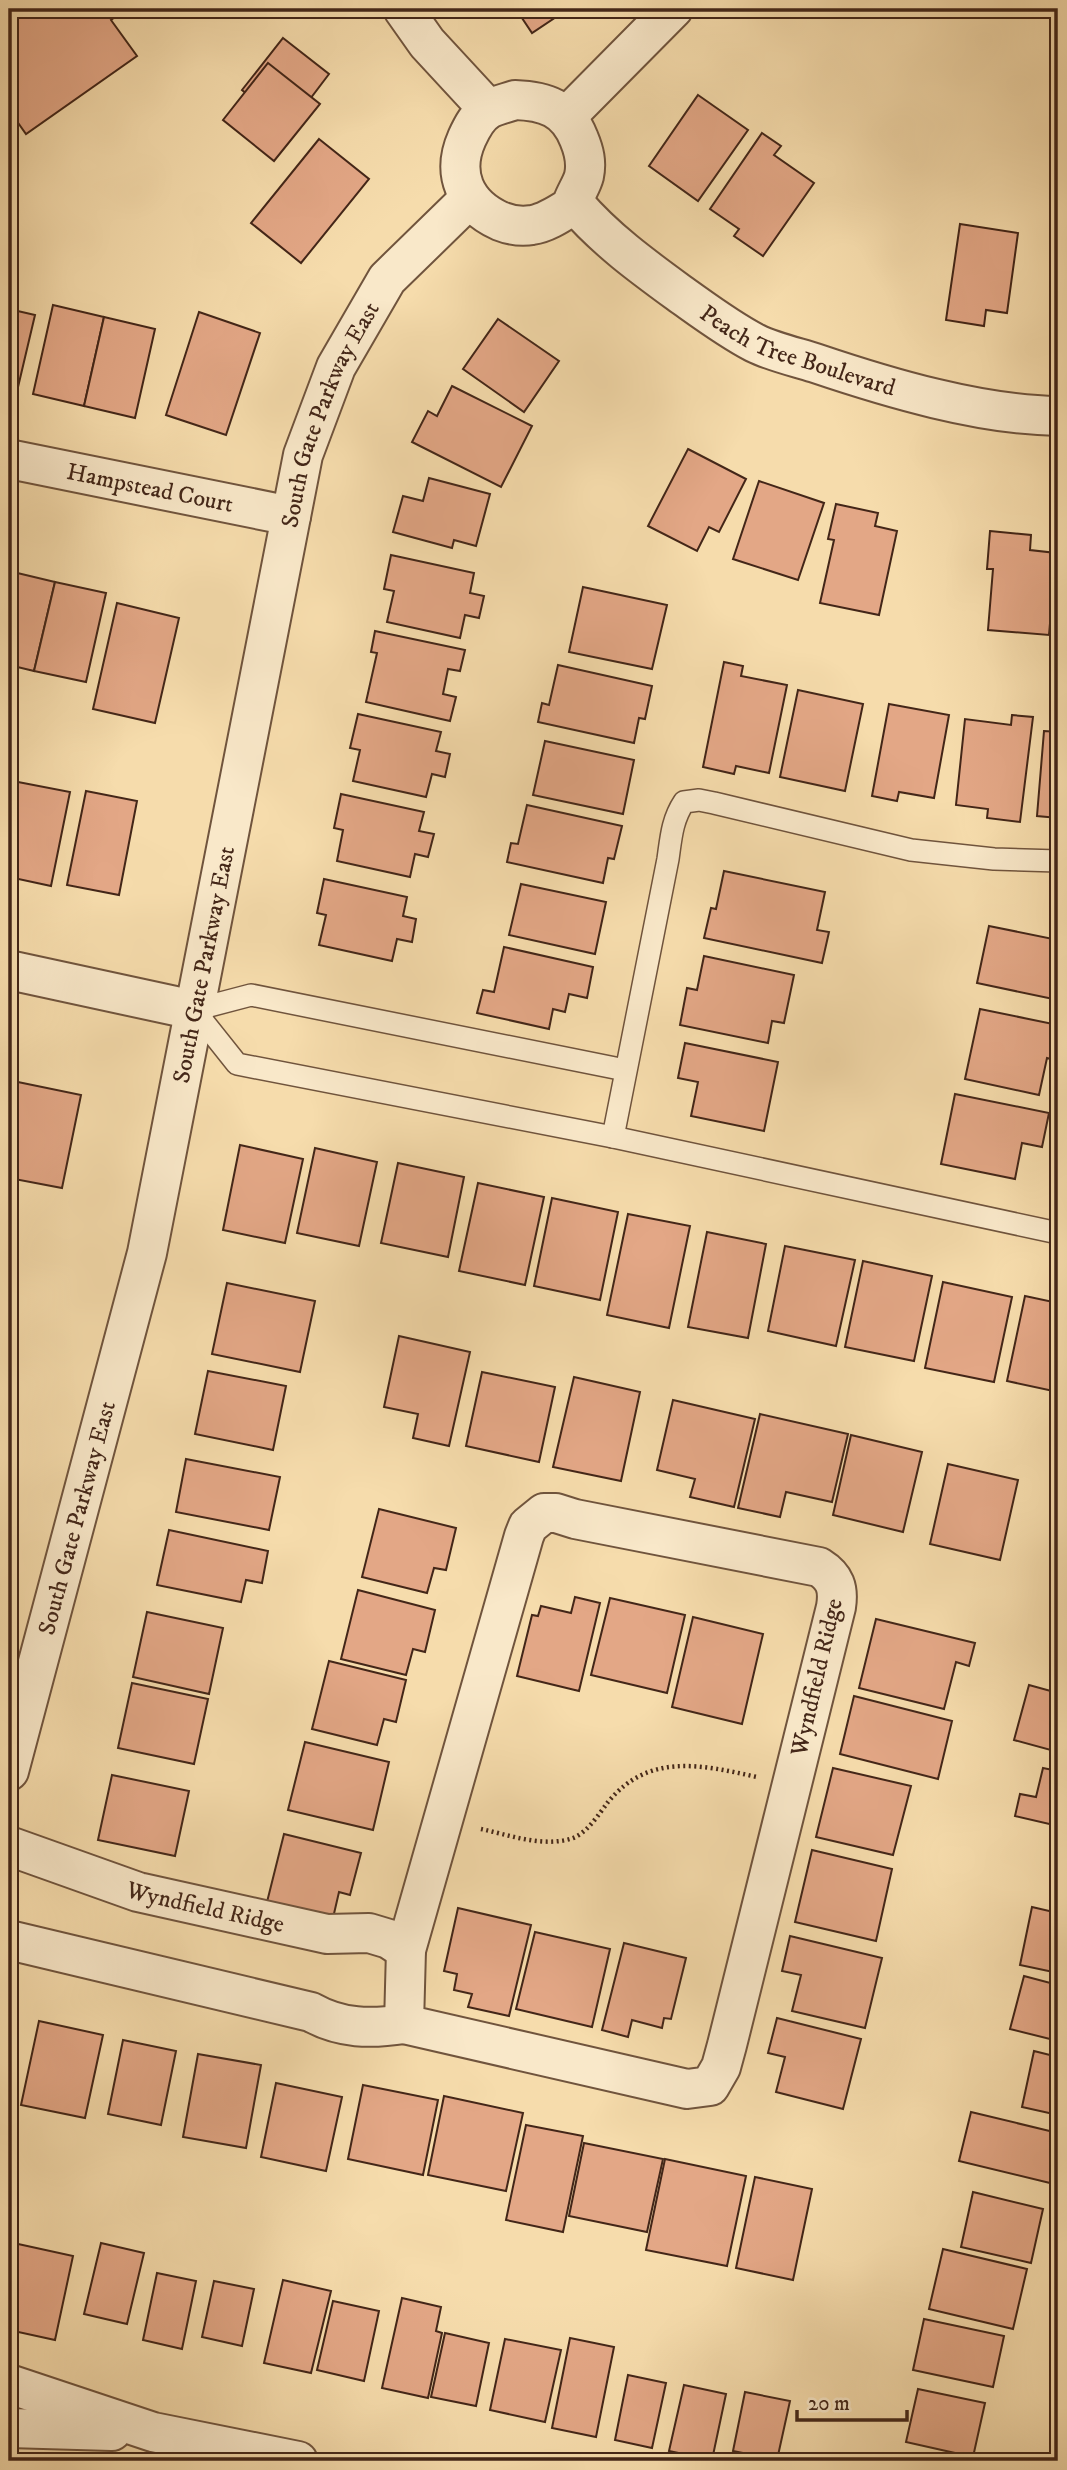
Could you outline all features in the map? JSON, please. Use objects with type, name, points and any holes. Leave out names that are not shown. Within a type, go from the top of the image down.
[{"type":"street","points":[[403,9],[428,43],[488,109]]},
{"type":"street","points":[[567,116],[673,9]]},
{"type":"street","points":[[514,100],[537,101],[567,116],[576,129],[585,154],[584,177],[573,201],[575,204],[556,216],[532,225],[510,225],[485,214],[470,198],[460,176],[460,154],[472,124],[488,109],[514,100]]},
{"type":"street","name":"South Gate Parkway East","points":[[9,1772],[147,1253],[303,455],[336,368],[387,279],[470,198]]},
{"type":"street","name":"Peach Tree Boulevard","points":[[575,204],[598,230],[650,272],[756,343],[848,374],[943,400],[1036,416],[1058,416]]},
{"type":"street","name":"Hampstead Court","points":[[9,459],[291,516]]},
{"type":"street","points":[[9,970],[194,1010]]},
{"type":"street","name":"Wyndfield Ridge","points":[[9,1940],[312,2012],[328,2021],[346,2026],[379,2027],[404,2024],[687,2089],[710,2086],[727,2045],[836,1606],[838,1595],[830,1574],[819,1567],[556,1513],[544,1513],[528,1526],[406,1950],[404,2024]]},
{"type":"street","name":"Wyndfield Ridge","points":[[9,1846],[138,1892],[327,1934],[369,1933],[389,1939],[406,1950]]},
{"type":"street","points":[[9,2384],[153,2432],[298,2461]]},
{"type":"street","points":[[9,2428],[153,2432]]},
{"type":"lane","points":[[613,1137],[672,830],[676,815],[684,802],[699,800],[714,803],[911,850],[994,859],[1058,861]]},
{"type":"lane","points":[[625,1070],[251,995],[194,1010],[237,1064],[613,1137],[1058,1233]]},
{"type":"path","points":[[443,1821],[534,1841],[573,1839],[597,1818],[610,1800],[637,1778],[668,1765],[701,1765],[792,1784]]},
{"type":"building","points":[[9,9],[126,9],[111,20],[137,56],[26,134],[9,110]]},
{"type":"building","points":[[516,9],[568,9],[532,33]]},
{"type":"building","points":[[283,38],[329,74],[288,128],[279,121],[265,139],[239,119],[253,99],[242,90]]},
{"type":"building","points":[[268,63],[320,104],[274,161],[223,120]]},
{"type":"building","points":[[698,95],[748,130],[698,201],[649,166]]},
{"type":"building","points":[[762,133],[781,146],[774,155],[814,183],[763,256],[734,236],[739,229],[710,209]]},
{"type":"building","points":[[319,139],[369,179],[301,263],[251,223]]},
{"type":"building","points":[[960,224],[1018,233],[1007,313],[986,310],[984,326],[946,320]]},
{"type":"building","points":[[53,305],[104,317],[84,406],[33,394]]},
{"type":"building","points":[[9,309],[35,315],[14,404],[9,403]]},
{"type":"building","points":[[199,312],[260,333],[226,435],[166,415]]},
{"type":"building","points":[[104,317],[155,329],[135,418],[84,406]]},
{"type":"building","points":[[498,319],[559,361],[524,412],[463,369]]},
{"type":"building","points":[[452,386],[532,426],[501,487],[412,442],[428,411],[437,416]]},
{"type":"building","points":[[688,449],[746,479],[719,532],[709,527],[697,551],[648,526]]},
{"type":"building","points":[[429,478],[490,494],[476,546],[454,540],[452,548],[393,532],[403,496],[423,501]]},
{"type":"building","points":[[759,481],[824,503],[798,580],[733,559]]},
{"type":"building","points":[[836,504],[878,513],[875,526],[897,531],[879,615],[820,603],[834,540],[828,539]]},
{"type":"building","points":[[990,531],[1031,535],[1030,550],[1056,553],[1049,635],[988,630],[993,569],[987,569]]},
{"type":"building","points":[[391,555],[474,573],[470,593],[484,596],[479,618],[465,615],[460,638],[387,622],[394,591],[384,589]]},
{"type":"building","points":[[9,571],[55,582],[34,671],[9,665]]},
{"type":"building","points":[[55,582],[106,593],[86,682],[34,671]]},
{"type":"building","points":[[583,587],[667,605],[652,669],[569,652]]},
{"type":"building","points":[[117,603],[179,618],[155,723],[93,709]]},
{"type":"building","points":[[375,631],[465,650],[460,671],[448,669],[443,694],[456,697],[450,721],[366,702],[377,653],[371,652]]},
{"type":"building","points":[[724,662],[743,666],[741,676],[787,685],[769,773],[736,766],[734,774],[703,767]]},
{"type":"building","points":[[558,665],[652,686],[645,719],[639,718],[634,743],[538,722],[542,703],[549,705]]},
{"type":"building","points":[[798,690],[863,704],[845,791],[780,777]]},
{"type":"building","points":[[889,704],[949,715],[934,798],[899,792],[897,801],[872,796]]},
{"type":"building","points":[[358,714],[441,732],[436,751],[450,754],[445,777],[432,774],[426,797],[353,781],[360,750],[350,748]]},
{"type":"building","points":[[1012,715],[1033,717],[1020,822],[987,818],[988,809],[956,805],[965,719],[1011,725]]},
{"type":"building","points":[[1044,731],[1058,732],[1058,818],[1037,816]]},
{"type":"building","points":[[545,741],[634,760],[623,814],[533,795]]},
{"type":"building","points":[[18,782],[70,792],[51,886],[9,877],[9,829]]},
{"type":"building","points":[[86,791],[137,801],[119,895],[67,885]]},
{"type":"building","points":[[341,794],[424,812],[419,831],[434,834],[428,857],[415,854],[410,877],[337,861],[343,830],[334,828]]},
{"type":"building","points":[[527,805],[622,826],[614,859],[608,858],[603,883],[507,862],[511,843],[518,844]]},
{"type":"building","points":[[724,871],[825,892],[817,930],[829,932],[822,963],[704,938],[711,908],[716,909]]},
{"type":"building","points":[[324,879],[407,897],[403,916],[416,919],[412,942],[397,939],[392,961],[319,945],[326,915],[317,913]]},
{"type":"building","points":[[521,884],[606,902],[595,954],[509,935]]},
{"type":"building","points":[[989,926],[1058,940],[1058,1000],[977,983]]},
{"type":"building","points":[[504,947],[593,967],[587,998],[569,994],[565,1012],[553,1009],[549,1029],[477,1013],[483,990],[494,992]]},
{"type":"building","points":[[704,956],[794,975],[784,1023],[772,1021],[768,1043],[680,1025],[687,988],[697,990]]},
{"type":"building","points":[[980,1009],[1058,1025],[1058,1061],[1047,1058],[1039,1095],[965,1079]]},
{"type":"building","points":[[685,1043],[778,1062],[764,1131],[691,1116],[698,1082],[678,1078]]},
{"type":"building","points":[[13,1081],[81,1095],[62,1188],[9,1178],[9,1101]]},
{"type":"building","points":[[955,1094],[1049,1113],[1042,1147],[1022,1143],[1015,1179],[941,1164]]},
{"type":"building","points":[[240,1145],[303,1159],[285,1243],[223,1230]]},
{"type":"building","points":[[315,1148],[377,1162],[359,1246],[297,1233]]},
{"type":"building","points":[[398,1163],[464,1177],[448,1257],[381,1243]]},
{"type":"building","points":[[478,1183],[544,1197],[525,1285],[459,1271]]},
{"type":"building","points":[[552,1198],[618,1212],[600,1300],[534,1286]]},
{"type":"building","points":[[628,1214],[690,1226],[669,1328],[607,1315]]},
{"type":"building","points":[[707,1232],[766,1244],[748,1338],[688,1327]]},
{"type":"building","points":[[785,1246],[855,1260],[836,1346],[768,1331]]},
{"type":"building","points":[[863,1261],[932,1276],[914,1361],[845,1347]]},
{"type":"building","points":[[9,1265],[17,1267],[9,1310]]},
{"type":"building","points":[[943,1282],[1012,1297],[994,1382],[925,1368]]},
{"type":"building","points":[[227,1283],[315,1301],[300,1372],[212,1354]]},
{"type":"building","points":[[1025,1296],[1058,1303],[1058,1392],[1007,1381]]},
{"type":"building","points":[[399,1336],[470,1352],[449,1446],[413,1438],[418,1414],[384,1407]]},
{"type":"building","points":[[208,1371],[286,1386],[273,1450],[195,1434]]},
{"type":"building","points":[[482,1372],[555,1387],[539,1462],[466,1446]]},
{"type":"building","points":[[574,1377],[640,1392],[621,1481],[553,1467]]},
{"type":"building","points":[[673,1400],[755,1419],[734,1507],[690,1497],[695,1479],[657,1470]]},
{"type":"building","points":[[760,1414],[848,1434],[832,1502],[786,1492],[780,1517],[738,1508]]},
{"type":"building","points":[[851,1435],[922,1452],[903,1532],[833,1515]]},
{"type":"building","points":[[186,1459],[280,1477],[269,1530],[176,1512]]},
{"type":"building","points":[[948,1464],[1018,1480],[1000,1560],[930,1544]]},
{"type":"building","points":[[379,1509],[456,1528],[446,1570],[434,1568],[427,1593],[362,1577]]},
{"type":"building","points":[[169,1530],[268,1551],[262,1583],[246,1580],[241,1602],[157,1585]]},
{"type":"building","points":[[358,1590],[435,1610],[425,1652],[413,1649],[406,1675],[341,1659]]},
{"type":"building","points":[[575,1597],[600,1603],[579,1691],[517,1676],[532,1615],[538,1616],[541,1606],[571,1613]]},
{"type":"building","points":[[610,1598],[685,1615],[667,1693],[591,1675]]},
{"type":"building","points":[[147,1612],[223,1628],[209,1694],[133,1677]]},
{"type":"building","points":[[693,1617],[763,1634],[742,1724],[672,1707]]},
{"type":"building","points":[[876,1619],[975,1643],[969,1666],[956,1662],[944,1709],[859,1688]]},
{"type":"building","points":[[329,1661],[406,1680],[396,1722],[384,1719],[377,1745],[312,1729]]},
{"type":"building","points":[[132,1683],[208,1699],[194,1764],[118,1748]]},
{"type":"building","points":[[1029,1685],[1058,1693],[1058,1752],[1014,1740]]},
{"type":"building","points":[[854,1696],[952,1721],[938,1779],[840,1754]]},
{"type":"building","points":[[305,1742],[389,1762],[373,1830],[288,1810]]},
{"type":"building","points":[[833,1768],[911,1786],[893,1855],[816,1837]]},
{"type":"building","points":[[1043,1768],[1058,1771],[1058,1826],[1015,1816],[1020,1794],[1036,1797]]},
{"type":"building","points":[[112,1775],[189,1791],[175,1856],[98,1840]]},
{"type":"building","points":[[284,1834],[361,1853],[350,1895],[339,1892],[333,1918],[267,1902]]},
{"type":"building","points":[[812,1850],[892,1869],[876,1941],[795,1922]]},
{"type":"building","points":[[1032,1907],[1058,1913],[1058,1973],[1020,1965]]},
{"type":"building","points":[[458,1908],[531,1925],[509,2016],[468,2007],[472,1994],[454,1990],[457,1974],[444,1971]]},
{"type":"building","points":[[535,1932],[610,1949],[592,2027],[516,2009]]},
{"type":"building","points":[[790,1936],[882,1958],[865,2028],[792,2011],[801,1975],[782,1971]]},
{"type":"building","points":[[624,1943],[686,1958],[671,2019],[664,2018],[662,2028],[632,2020],[628,2037],[602,2030]]},
{"type":"building","points":[[1024,1976],[1058,1985],[1058,2041],[1010,2029]]},
{"type":"building","points":[[777,2018],[861,2039],[843,2109],[776,2092],[785,2057],[768,2053]]},
{"type":"building","points":[[39,2021],[103,2035],[85,2118],[21,2105]]},
{"type":"building","points":[[123,2040],[176,2051],[161,2125],[108,2114]]},
{"type":"building","points":[[1034,2051],[1058,2057],[1058,2115],[1022,2107]]},
{"type":"building","points":[[198,2054],[261,2065],[246,2148],[183,2137]]},
{"type":"building","points":[[276,2083],[342,2097],[326,2171],[261,2157]]},
{"type":"building","points":[[363,2085],[438,2100],[423,2175],[348,2159]]},
{"type":"building","points":[[444,2096],[523,2113],[506,2191],[428,2175]]},
{"type":"building","points":[[971,2112],[1058,2133],[1058,2149],[1050,2183],[959,2161]]},
{"type":"building","points":[[526,2125],[583,2136],[563,2232],[506,2220]]},
{"type":"building","points":[[584,2143],[663,2159],[647,2232],[569,2216]]},
{"type":"building","points":[[665,2159],[746,2176],[727,2266],[646,2250]]},
{"type":"building","points":[[755,2177],[812,2189],[793,2280],[736,2268]]},
{"type":"building","points":[[973,2192],[1043,2209],[1031,2263],[961,2247]]},
{"type":"building","points":[[9,2242],[73,2256],[55,2340],[9,2330]]},
{"type":"building","points":[[101,2243],[144,2253],[127,2324],[84,2314]]},
{"type":"building","points":[[943,2249],[1027,2269],[1013,2329],[929,2309]]},
{"type":"building","points":[[157,2273],[196,2281],[182,2349],[143,2340]]},
{"type":"building","points":[[283,2280],[331,2291],[311,2373],[264,2363]]},
{"type":"building","points":[[214,2281],[254,2289],[242,2346],[202,2337]]},
{"type":"building","points":[[402,2298],[441,2307],[436,2331],[442,2333],[428,2398],[382,2388]]},
{"type":"building","points":[[333,2301],[379,2311],[364,2381],[317,2370]]},
{"type":"building","points":[[924,2319],[1004,2336],[993,2387],[913,2370]]},
{"type":"building","points":[[445,2333],[489,2343],[476,2406],[431,2397]]},
{"type":"building","points":[[570,2338],[614,2347],[596,2437],[552,2428]]},
{"type":"building","points":[[505,2339],[561,2350],[545,2422],[490,2410]]},
{"type":"building","points":[[628,2375],[666,2383],[652,2448],[615,2440]]},
{"type":"building","points":[[684,2385],[726,2394],[712,2460],[669,2451]]},
{"type":"building","points":[[918,2389],[985,2403],[973,2457],[906,2442]]},
{"type":"building","points":[[745,2392],[790,2401],[777,2460],[733,2451]]}]
